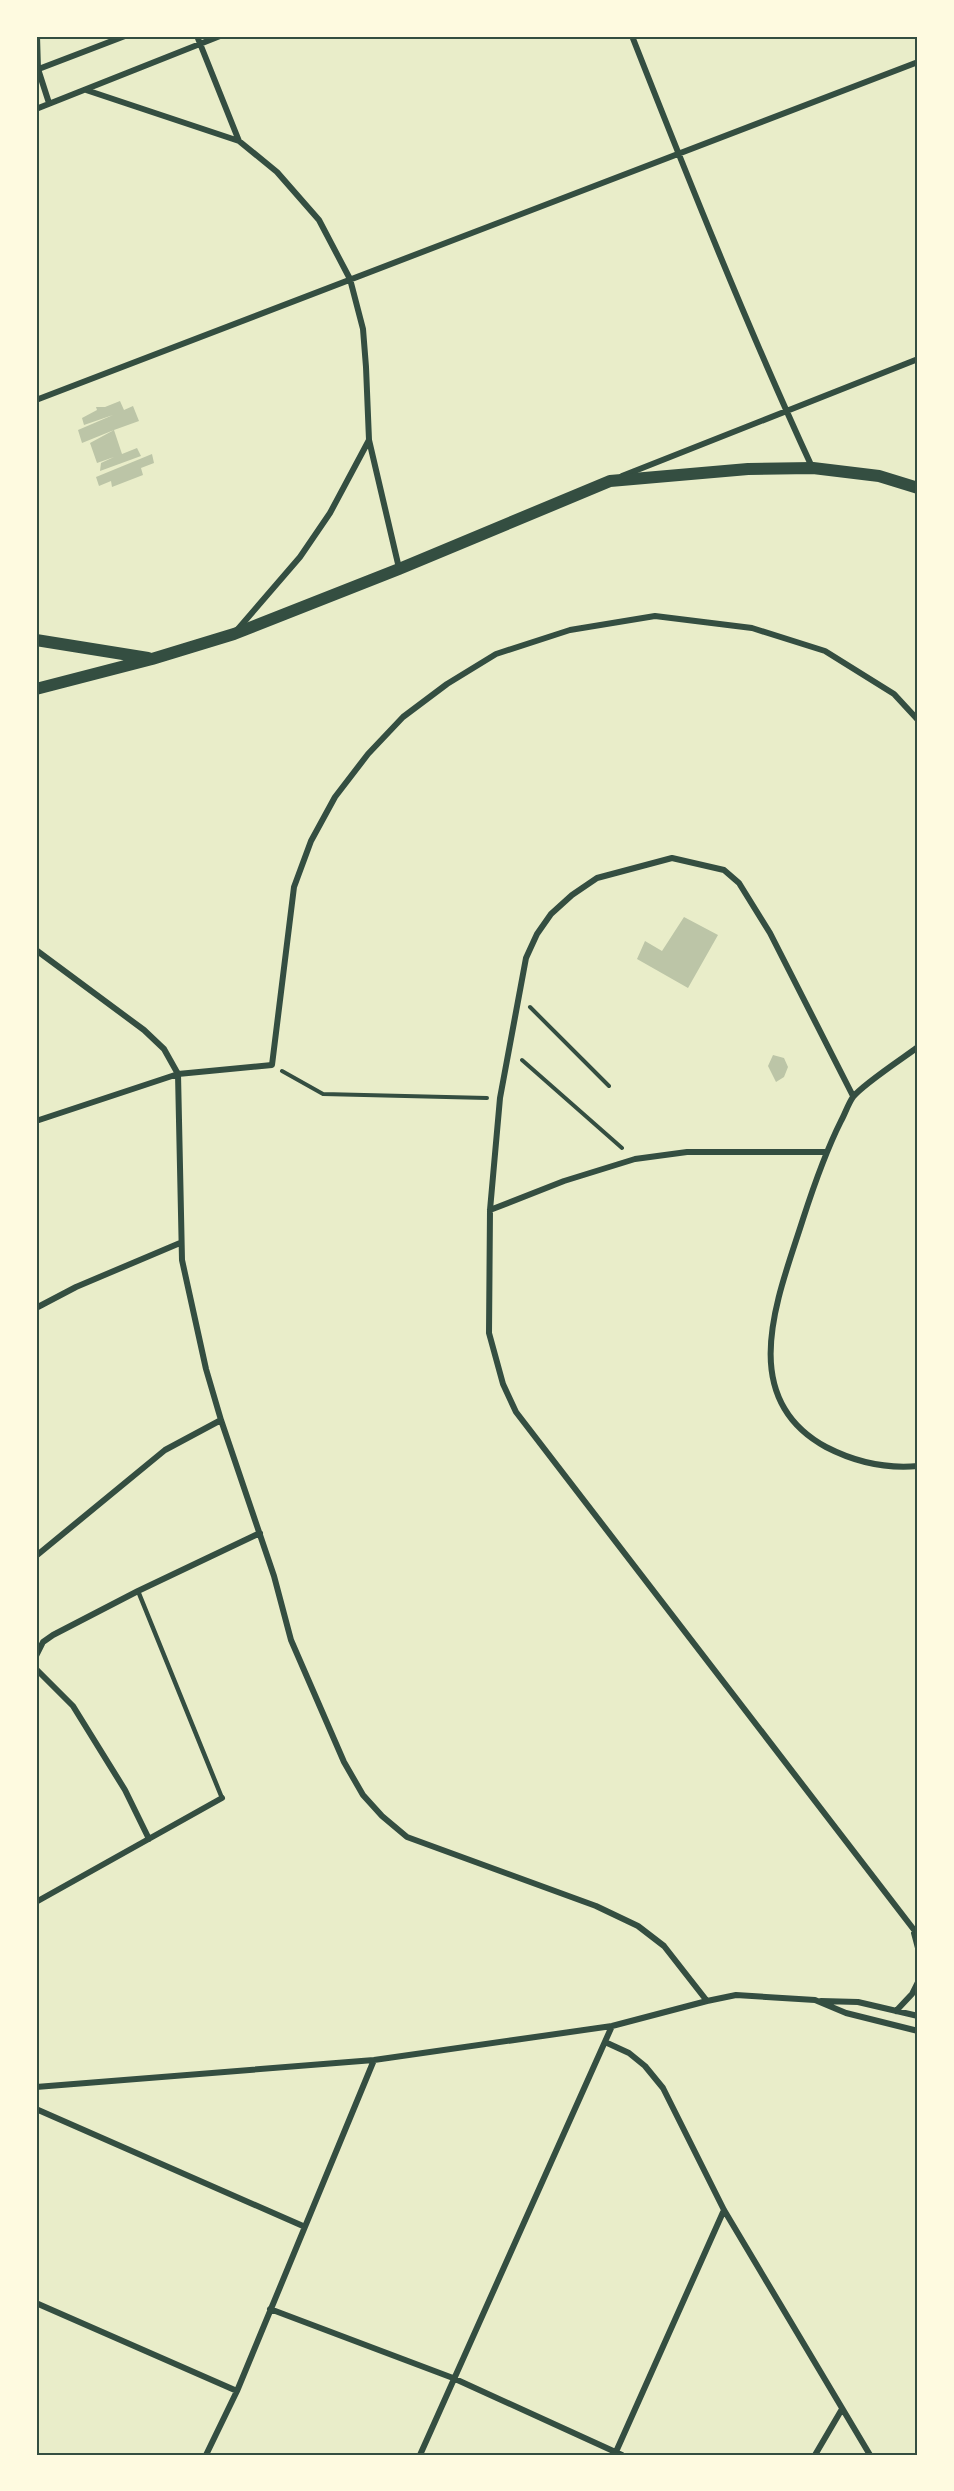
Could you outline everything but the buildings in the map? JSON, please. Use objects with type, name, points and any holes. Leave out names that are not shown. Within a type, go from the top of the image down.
[{"type":"main road","points":[[36,689],[234,634],[399,569],[610,481],[748,469],[813,468],[879,476],[918,488]]},
{"type":"main road","points":[[36,640],[152,658]]},
{"type":"street","points":[[37,36],[37,70],[50,103]]},
{"type":"street","points":[[37,70],[125,36]]},
{"type":"street","points":[[196,36],[239,141]]},
{"type":"street","points":[[36,109],[220,36]]},
{"type":"street","points":[[632,36],[786,410],[813,468]]},
{"type":"street","points":[[36,400],[918,62]]},
{"type":"street","points":[[86,90],[239,141],[277,172],[319,220],[350,279],[363,330],[369,440],[399,569]]},
{"type":"street","points":[[610,481],[918,359]]},
{"type":"street","points":[[234,634],[312,539],[330,513],[369,440]]},
{"type":"street","points":[[36,1121],[178,1074],[272,1065],[294,887],[311,842],[335,798],[368,754],[403,717],[447,684],[496,654],[570,630],[655,616],[752,628],[825,651],[894,694],[918,720]]},
{"type":"street","points":[[854,1096],[770,933],[739,883],[724,870],[672,858],[597,878],[572,895],[552,914],[537,934],[526,958],[500,1098],[490,1210],[489,1333],[503,1384],[516,1412],[916,1932],[918,1948]]},
{"type":"street","points":[[36,871],[36,879]]},
{"type":"street","points":[[36,950],[144,1030],[164,1049],[178,1074],[180,1242],[206,1369],[260,1533],[291,1640],[344,1762],[363,1796],[407,1837],[428,1847],[596,1906],[638,1926],[664,1946],[707,2001]]},
{"type":"street","points":[[918,1047],[854,1096],[825,1152],[776,1306],[771,1341],[770,1375],[783,1407],[809,1438],[844,1456],[879,1466],[918,1466]]},
{"type":"street","points":[[490,1210],[564,1181],[635,1159],[687,1152],[825,1152]]},
{"type":"street","points":[[36,1308],[76,1287],[180,1242]]},
{"type":"street","points":[[36,1556],[165,1450],[221,1420]]},
{"type":"street","points":[[36,1656],[43,1642],[53,1635],[138,1591],[260,1533]]},
{"type":"street","points":[[36,1669],[73,1706],[125,1790],[149,1839]]},
{"type":"street","points":[[36,1902],[222,1798]]},
{"type":"street","points":[[896,2011],[912,1994],[918,1982]]},
{"type":"street","points":[[36,2087],[374,2060],[612,2026],[736,1995],[858,2002],[918,2016]]},
{"type":"street","points":[[815,2000],[855,2016],[918,2031]]},
{"type":"street","points":[[420,2455],[612,2026]]},
{"type":"street","points":[[604,2042],[637,2059],[663,2088],[724,2210],[870,2455]]},
{"type":"street","points":[[206,2455],[237,2391],[303,2226],[374,2060]]},
{"type":"street","points":[[36,2109],[303,2226]]},
{"type":"street","points":[[270,2310],[453,2378],[618,2454],[724,2210]]},
{"type":"street","points":[[36,2303],[237,2391]]},
{"type":"street","points":[[815,2455],[842,2409]]},
{"type":"lane","points":[[138,1591],[222,1798]]},
{"type":"path","points":[[530,1006],[609,1086]]},
{"type":"path","points":[[522,1060],[622,1148]]},
{"type":"path","points":[[272,1065],[323,1094],[500,1098]]}]
